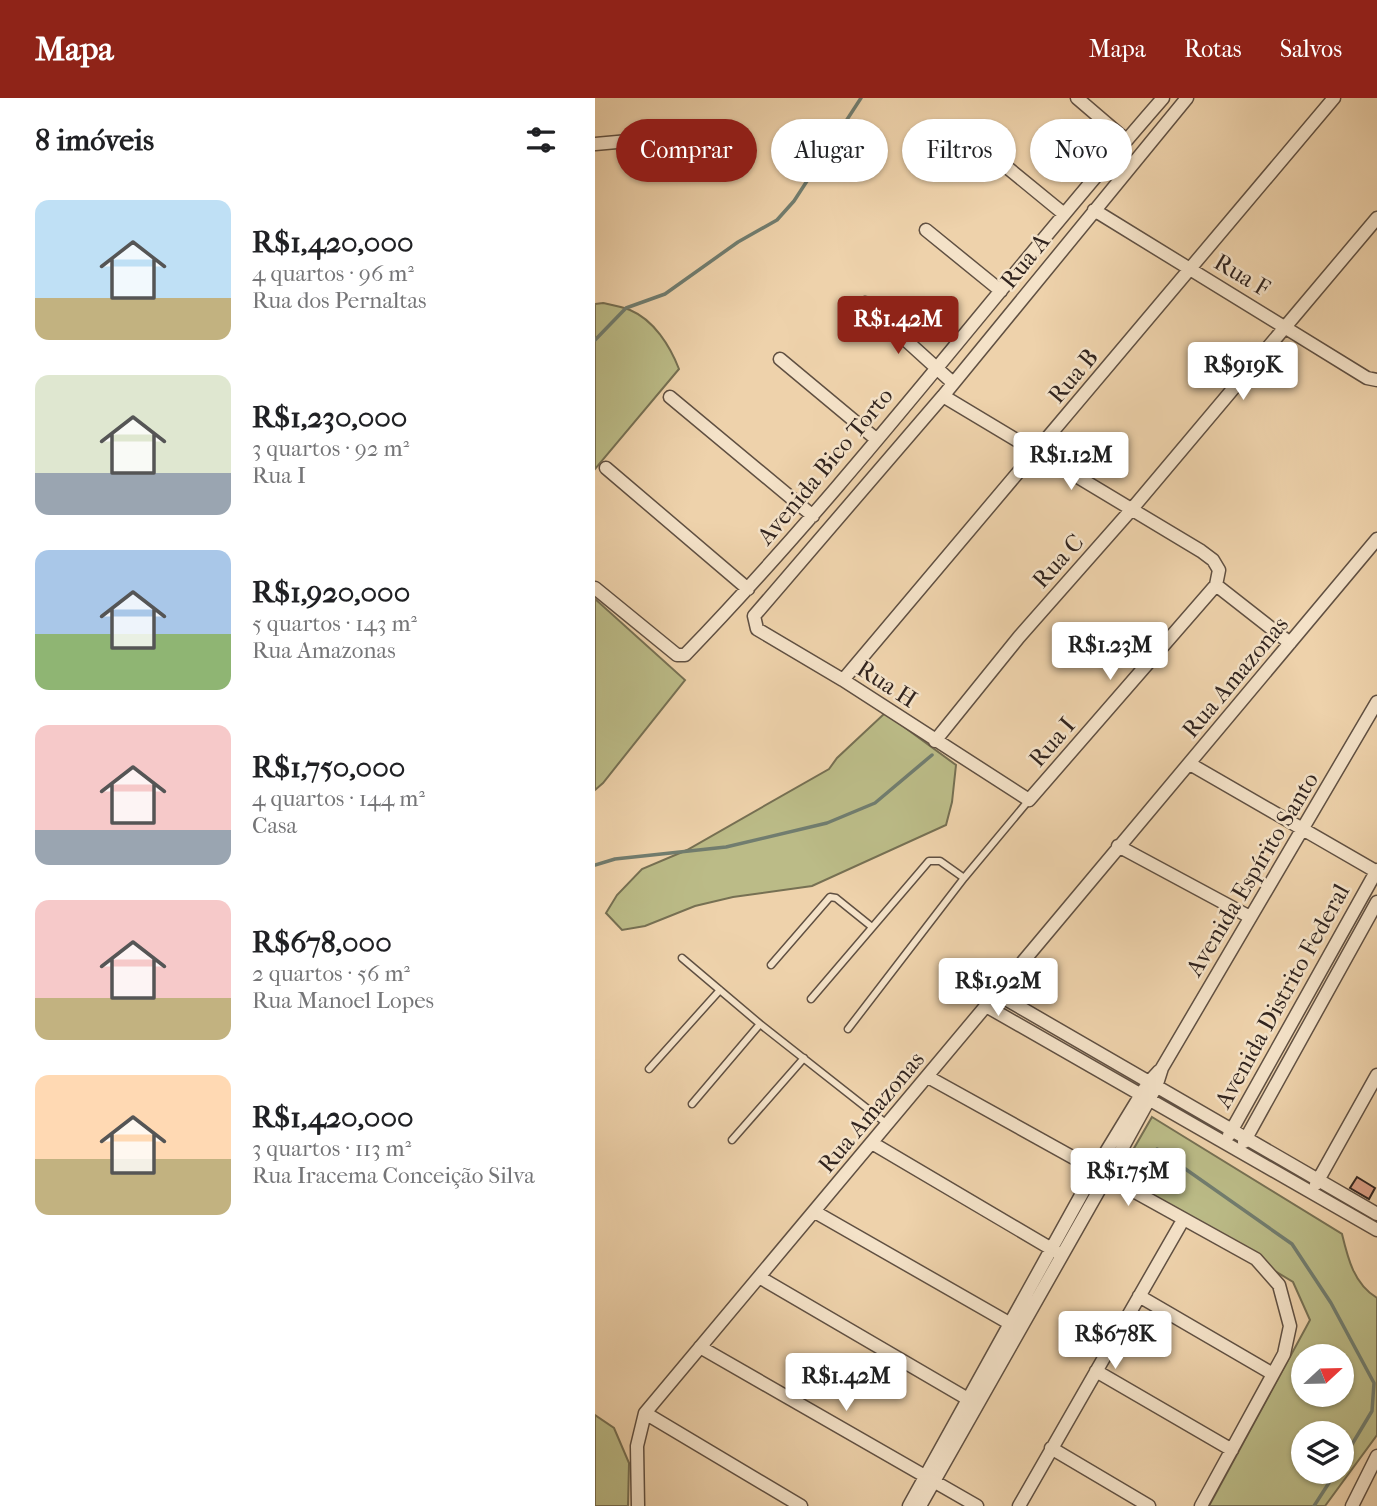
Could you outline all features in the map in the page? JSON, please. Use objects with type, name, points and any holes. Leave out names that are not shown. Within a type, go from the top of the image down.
[{"type":"street","points":[[1077,98],[1102,119]]},
{"type":"street","name":"Avenida Bico Torto","points":[[1132,133],[1163,98]]},
{"type":"street","name":"Rua A","points":[[759,610],[943,396],[1187,98]]},
{"type":"street","name":"Rua B","points":[[843,680],[1334,98]]},
{"type":"street","points":[[595,144],[616,142]]},
{"type":"street","points":[[1016,175],[1063,214]]},
{"type":"street","name":"Avenida Bico Torto","points":[[595,588],[674,653],[685,655],[813,516],[1090,182]]},
{"type":"street","name":"Rua F","points":[[1094,210],[1372,379]]},
{"type":"street","name":"Rua C","points":[[936,741],[1019,637],[1131,510],[1377,218]]},
{"type":"street","points":[[926,230],[1001,291]]},
{"type":"street","points":[[865,303],[953,383]]},
{"type":"street","points":[[780,359],[876,439]]},
{"type":"street","points":[[943,396],[1213,560],[1219,570],[1216,585],[1290,643]]},
{"type":"street","points":[[670,397],[813,516]]},
{"type":"street","name":"Rua H","points":[[606,468],[745,592],[759,610],[753,619],[757,628],[1029,800]]},
{"type":"street","name":"Rua Amazonas","points":[[638,1506],[637,1446],[645,1413],[1377,538]]},
{"type":"street","name":"Rua I","points":[[1029,800],[1216,585]]},
{"type":"street","name":"Avenida Espírito Santo","points":[[909,1506],[929,1480],[1144,1098],[1377,702]]},
{"type":"street","points":[[1190,764],[1302,831],[1377,871]]},
{"type":"street","points":[[1118,846],[1250,918]]},
{"type":"street","name":"Avenida Distrito Federal","points":[[1225,1143],[1377,871]]},
{"type":"street","name":"Avenida Distrito Federal","points":[[1238,1151],[1377,902]]},
{"type":"street","points":[[997,993],[1377,1214]]},
{"type":"street","points":[[986,1006],[1377,1230]]},
{"type":"street","points":[[1311,1193],[1377,1075]]},
{"type":"street","points":[[928,1077],[1256,1259],[1279,1285],[1290,1326],[1284,1354],[1201,1506]]},
{"type":"street","points":[[872,1143],[1056,1251]]},
{"type":"street","points":[[815,1212],[1009,1323]]},
{"type":"street","points":[[1019,1506],[1183,1220]]},
{"type":"street","name":"Avenida Espírito Santo","points":[[972,1402],[1009,1323],[1056,1251]]},
{"type":"street","points":[[759,1277],[972,1402]]},
{"type":"street","points":[[1139,1296],[1273,1374]]},
{"type":"street","points":[[700,1347],[977,1506]]},
{"type":"street","points":[[1096,1371],[1232,1450]]},
{"type":"street","points":[[645,1413],[801,1506]]},
{"type":"street","points":[[1051,1448],[1149,1506]]},
{"type":"street","points":[[1352,1506],[1377,1456]]},
{"type":"street","name":"Avenida Espírito Santo","points":[[920,1506],[929,1480]]},
{"type":"lane","points":[[848,1029],[964,878],[1029,800]]},
{"type":"lane","points":[[811,999],[929,861],[940,861],[964,878]]},
{"type":"lane","points":[[771,965],[830,897],[836,898],[872,927]]},
{"type":"lane","points":[[682,958],[760,1024],[887,1124]]},
{"type":"lane","points":[[649,1069],[720,990]]},
{"type":"lane","points":[[692,1104],[760,1024]]},
{"type":"lane","points":[[732,1140],[804,1058]]},
{"type":"green space","points":[[603,303],[630,310],[647,320],[666,343],[679,369],[595,469],[595,304]]},
{"type":"green space","points":[[595,599],[685,680],[595,790]]},
{"type":"green space","points":[[885,713],[956,765],[952,802],[946,825],[812,886],[733,897],[695,906],[645,926],[622,930],[606,913],[617,895],[642,869],[687,850],[829,769],[837,758]]},
{"type":"green space","points":[[1152,1117],[1342,1234],[1357,1278],[1377,1298],[1377,1435],[1354,1466],[1354,1421],[1291,1421],[1291,1484],[1341,1484],[1325,1506],[1209,1506],[1291,1355],[1291,1407],[1355,1407],[1355,1344],[1297,1344],[1310,1320],[1293,1282],[1118,1176]]},
{"type":"green space","points":[[595,1415],[614,1428],[629,1463],[628,1506],[595,1506]]},
{"type":"building","points":[[1357,1177],[1375,1188],[1369,1199],[1350,1188]]},
{"type":"waterway","points":[[595,340],[626,308],[665,294],[738,242],[777,220],[794,201],[861,98]]},
{"type":"waterway","points":[[595,865],[615,859],[726,847],[827,823],[875,803],[932,755]]},
{"type":"waterway","points":[[1157,1149],[1292,1244],[1331,1303],[1374,1383],[1372,1411],[1354,1441]]},
{"type":"waterway","points":[[1314,1506],[1328,1484]]}]
